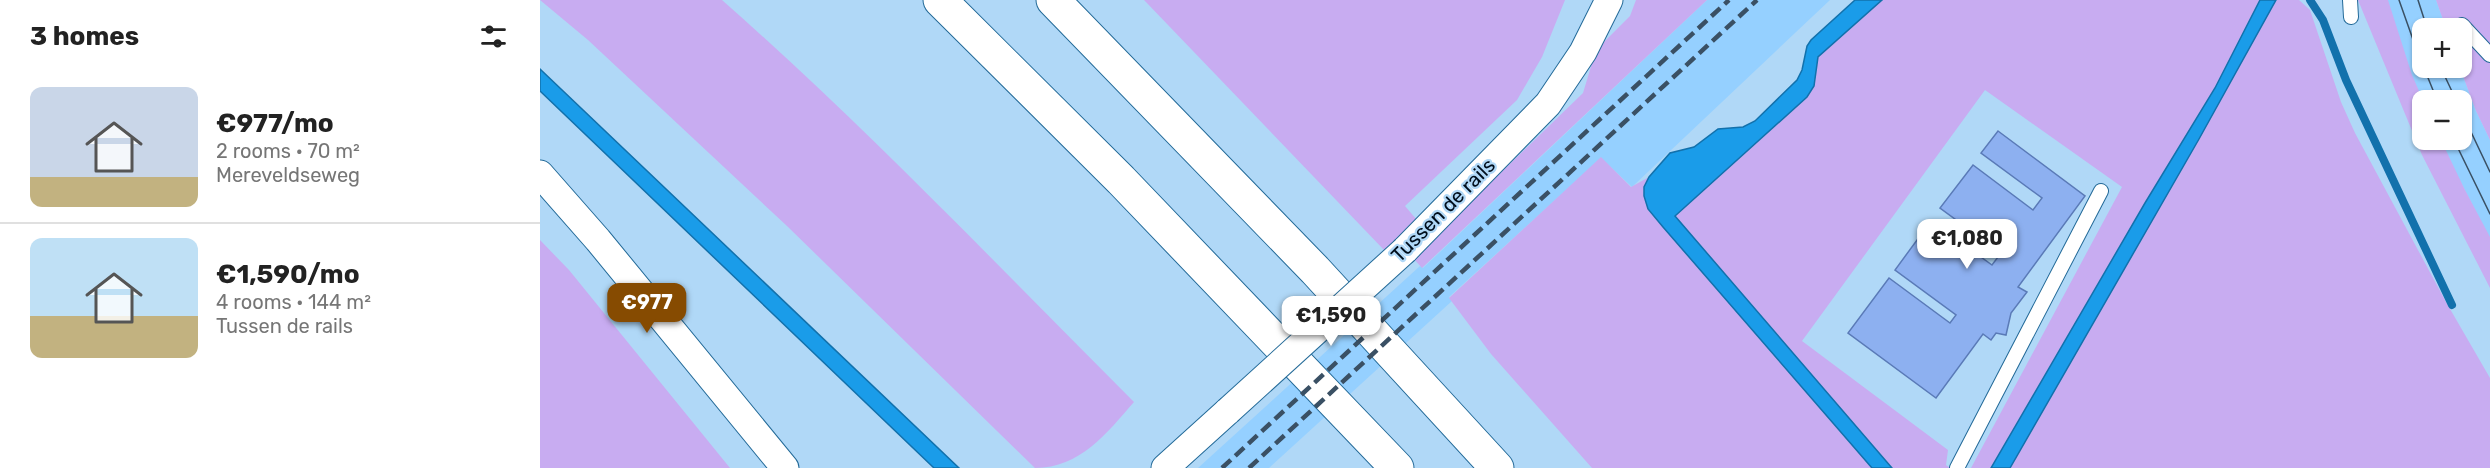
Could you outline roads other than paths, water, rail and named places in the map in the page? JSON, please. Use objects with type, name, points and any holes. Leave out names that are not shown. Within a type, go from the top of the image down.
[{"type":"highway","points":[[925,0],[974,33]]},
{"type":"highway","points":[[940,0],[1121,180],[1397,468]]},
{"type":"highway","points":[[1053,0],[1307,261],[1497,468]]},
{"type":"street","name":"Tussen de rails","points":[[1166,468],[1404,250],[1548,104],[1583,52],[1609,0]]},
{"type":"street","points":[[540,174],[598,240],[785,468]]},
{"type":"lane","points":[[2350,0],[2350,17]]},
{"type":"lane","points":[[2472,36],[2490,55]]},
{"type":"lane","points":[[1957,468],[2101,191]]},
{"type":"waterway","points":[[2310,0],[2323,20],[2346,80],[2452,305]]},
{"type":"tram line","points":[[2399,0],[2412,37]]},
{"type":"tram line","points":[[2418,0],[2424,18]]},
{"type":"tram line","points":[[2428,78],[2433,90]]},
{"type":"tram line","points":[[2446,78],[2451,90]]},
{"type":"tram line","points":[[2472,134],[2490,172]]},
{"type":"tram line","points":[[2459,150],[2490,214]]},
{"type":"railway","points":[[1222,468],[1729,0]]},
{"type":"railway","points":[[1249,468],[1757,0]]}]
